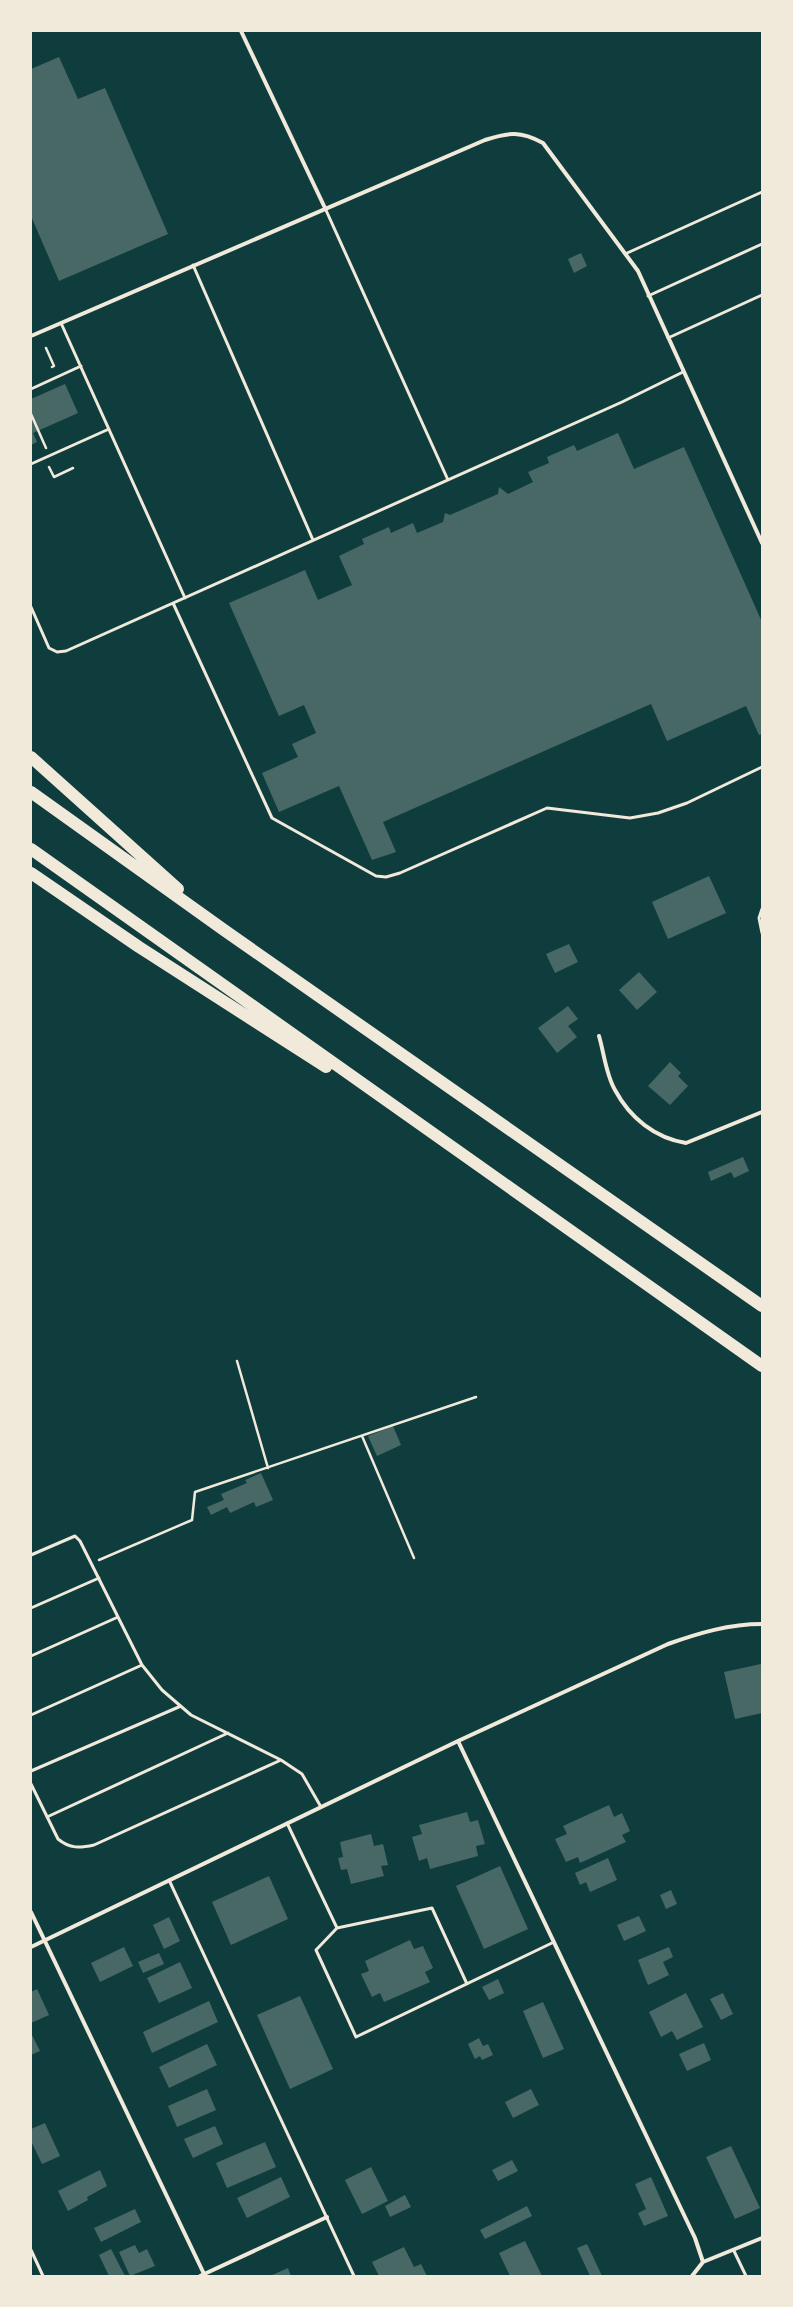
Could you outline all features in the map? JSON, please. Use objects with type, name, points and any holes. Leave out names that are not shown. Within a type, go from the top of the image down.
[{"type":"highway","points":[[31,757],[224,930]]},
{"type":"highway","points":[[31,792],[224,930],[762,1306]]},
{"type":"highway","points":[[31,848],[762,1366]]},
{"type":"highway","points":[[31,873],[139,947],[463,1155]]},
{"type":"street","points":[[241,31],[325,208]]},
{"type":"street","points":[[31,336],[485,140],[501,134],[516,133],[528,135],[543,143],[638,271],[648,296],[762,544]]},
{"type":"street","points":[[599,1036],[614,1089],[631,1114],[653,1133],[673,1141],[686,1143],[762,1112]]},
{"type":"street","points":[[31,1947],[458,1741],[668,1644],[701,1632],[748,1624],[762,1624]]},
{"type":"street","points":[[458,1741],[695,2238],[702,2262]]},
{"type":"street","points":[[31,1912],[203,2275],[327,2217]]},
{"type":"street","points":[[692,2276],[702,2262],[734,2251],[762,2238]]},
{"type":"lane","points":[[625,254],[762,192]]},
{"type":"lane","points":[[325,208],[448,480]]},
{"type":"lane","points":[[648,296],[762,244]]},
{"type":"lane","points":[[193,265],[313,540]]},
{"type":"lane","points":[[668,338],[762,295]]},
{"type":"lane","points":[[61,323],[185,598]]},
{"type":"lane","points":[[31,389],[81,366]]},
{"type":"lane","points":[[31,607],[49,648],[57,652],[66,651],[622,402],[683,372]]},
{"type":"lane","points":[[31,464],[109,429]]},
{"type":"lane","points":[[173,603],[272,818],[376,876],[386,877],[400,873],[547,808],[630,818],[651,814],[686,803],[762,767]]},
{"type":"lane","points":[[762,909],[759,918],[762,933]]},
{"type":"lane","points":[[31,1555],[75,1536],[80,1541],[92,1564],[142,1665],[162,1690],[191,1715],[281,1760],[302,1774],[321,1807]]},
{"type":"lane","points":[[31,1608],[99,1578]]},
{"type":"lane","points":[[31,1656],[118,1617]]},
{"type":"lane","points":[[31,1715],[142,1665]]},
{"type":"lane","points":[[31,1771],[181,1706]]},
{"type":"lane","points":[[47,1817],[228,1733]]},
{"type":"lane","points":[[31,1784],[58,1840],[65,1845],[78,1848],[94,1844],[281,1760]]},
{"type":"lane","points":[[287,1823],[337,1928]]},
{"type":"lane","points":[[169,1880],[354,2276]]},
{"type":"lane","points":[[467,1984],[432,1908],[337,1928],[316,1950],[356,2037],[467,1984],[554,1942]]},
{"type":"lane","points":[[31,2250],[43,2276]]},
{"type":"lane","points":[[734,2251],[746,2276]]},
{"type":"path","points":[[46,348],[54,366],[48,369]]},
{"type":"path","points":[[31,414],[46,446],[47,456],[54,476],[73,468]]},
{"type":"path","points":[[237,1361],[268,1468]]},
{"type":"path","points":[[92,1564],[192,1520],[195,1492],[476,1397]]},
{"type":"path","points":[[362,1436],[414,1558]]},
{"type":"building","points":[[59,57],[78,99],[105,88],[168,234],[59,281],[31,216],[31,69]]},
{"type":"building","points":[[581,253],[587,266],[574,273],[568,259]]},
{"type":"building","points":[[65,384],[78,413],[33,433],[37,442],[31,445],[31,399]]},
{"type":"building","points":[[618,433],[634,469],[684,447],[762,622],[762,734],[759,735],[746,706],[667,741],[651,704],[383,822],[396,852],[372,860],[339,786],[279,812],[262,773],[298,757],[292,744],[316,733],[304,705],[279,716],[229,603],[305,570],[318,600],[352,585],[339,556],[364,544],[362,539],[389,527],[391,533],[413,523],[417,533],[443,522],[445,513],[450,515],[498,494],[499,487],[508,494],[533,482],[528,472],[549,463],[547,457],[574,445],[577,451]]},
{"type":"building","points":[[709,876],[726,913],[668,939],[652,902]]},
{"type":"building","points":[[569,944],[578,962],[555,973],[546,954]]},
{"type":"building","points":[[639,972],[657,992],[637,1010],[619,990]]},
{"type":"building","points":[[568,1006],[578,1019],[568,1026],[577,1037],[557,1053],[538,1028]]},
{"type":"building","points":[[670,1062],[681,1073],[678,1076],[688,1086],[670,1105],[648,1086]]},
{"type":"building","points":[[743,1157],[749,1171],[734,1178],[731,1172],[711,1181],[708,1172]]},
{"type":"building","points":[[393,1426],[401,1445],[377,1456],[368,1436]]},
{"type":"building","points":[[261,1473],[273,1500],[256,1507],[254,1502],[230,1513],[227,1507],[211,1515],[207,1507],[224,1500],[221,1494],[247,1483],[245,1480]]},
{"type":"building","points":[[761,1664],[762,1713],[735,1719],[724,1672]]},
{"type":"building","points":[[609,1805],[614,1817],[622,1813],[630,1831],[622,1835],[626,1842],[580,1863],[578,1857],[566,1862],[555,1839],[567,1834],[563,1826]]},
{"type":"building","points":[[467,1812],[470,1822],[478,1820],[485,1844],[476,1846],[478,1856],[430,1869],[427,1858],[419,1861],[412,1837],[422,1834],[419,1825]]},
{"type":"building","points":[[371,1834],[374,1846],[383,1844],[388,1865],[381,1866],[384,1876],[351,1884],[347,1869],[341,1870],[338,1858],[343,1857],[340,1842]]},
{"type":"building","points":[[608,1858],[617,1880],[590,1892],[586,1882],[580,1885],[575,1873]]},
{"type":"building","points":[[500,1866],[528,1929],[484,1949],[456,1886]]},
{"type":"building","points":[[269,1876],[288,1919],[231,1945],[212,1902]]},
{"type":"building","points":[[671,1890],[677,1904],[666,1909],[660,1895]]},
{"type":"building","points":[[639,1916],[646,1931],[624,1941],[617,1925]]},
{"type":"building","points":[[169,1917],[180,1941],[164,1949],[153,1925]]},
{"type":"building","points":[[410,1940],[414,1949],[423,1946],[433,1968],[425,1972],[430,1982],[384,2002],[380,1993],[372,1997],[361,1974],[369,1971],[365,1961]]},
{"type":"building","points":[[124,1947],[133,1966],[100,1982],[91,1963]]},
{"type":"building","points":[[669,1947],[673,1957],[663,1962],[669,1975],[648,1985],[638,1960]]},
{"type":"building","points":[[159,1953],[164,1964],[143,1973],[138,1962]]},
{"type":"building","points":[[180,1962],[192,1988],[159,2003],[147,1978]]},
{"type":"building","points":[[498,1979],[504,1993],[489,2000],[482,1987]]},
{"type":"building","points":[[37,1989],[49,2015],[31,2023],[31,1992]]},
{"type":"building","points":[[686,1993],[703,2027],[677,2040],[672,2031],[661,2037],[649,2012]]},
{"type":"building","points":[[723,1993],[733,2014],[721,2020],[710,1999]]},
{"type":"building","points":[[300,1996],[333,2069],[290,2089],[257,2015]]},
{"type":"building","points":[[209,2001],[218,2022],[152,2053],[143,2032]]},
{"type":"building","points":[[543,2002],[564,2049],[543,2058],[523,2011]]},
{"type":"building","points":[[31,2033],[40,2051],[31,2055]]},
{"type":"building","points":[[479,2038],[483,2046],[488,2044],[493,2055],[482,2060],[480,2056],[475,2059],[468,2044]]},
{"type":"building","points":[[704,2043],[711,2060],[687,2071],[679,2054]]},
{"type":"building","points":[[207,2044],[217,2065],[169,2088],[159,2067]]},
{"type":"building","points":[[207,2089],[216,2110],[177,2127],[168,2106]]},
{"type":"building","points":[[531,2089],[539,2105],[513,2118],[505,2102]]},
{"type":"building","points":[[45,2123],[60,2156],[42,2164],[31,2141],[31,2129]]},
{"type":"building","points":[[215,2126],[223,2144],[193,2158],[184,2139]]},
{"type":"building","points":[[265,2142],[276,2167],[227,2188],[216,2163]]},
{"type":"building","points":[[731,2146],[760,2208],[735,2219],[706,2157]]},
{"type":"building","points":[[512,2160],[518,2171],[498,2181],[492,2170]]},
{"type":"building","points":[[371,2167],[388,2201],[362,2214],[345,2180]]},
{"type":"building","points":[[100,2170],[107,2186],[87,2197],[88,2200],[68,2211],[58,2191]]},
{"type":"building","points":[[281,2177],[290,2197],[247,2218],[237,2198]]},
{"type":"building","points":[[651,2177],[668,2216],[644,2226],[638,2213],[646,2209],[635,2184]]},
{"type":"building","points":[[405,2195],[411,2207],[390,2217],[385,2206]]},
{"type":"building","points":[[527,2206],[532,2216],[485,2239],[480,2230]]},
{"type":"building","points":[[135,2209],[141,2222],[101,2242],[94,2228]]},
{"type":"building","points":[[525,2241],[542,2276],[510,2276],[499,2253]]},
{"type":"building","points":[[587,2244],[602,2276],[590,2276],[577,2248]]},
{"type":"building","points":[[135,2245],[139,2253],[147,2249],[155,2266],[130,2276],[119,2252]]},
{"type":"building","points":[[404,2247],[414,2267],[421,2264],[427,2276],[379,2276],[372,2262]]},
{"type":"building","points":[[111,2249],[125,2276],[109,2276],[99,2255]]},
{"type":"building","points":[[288,2268],[291,2276],[270,2276]]}]
